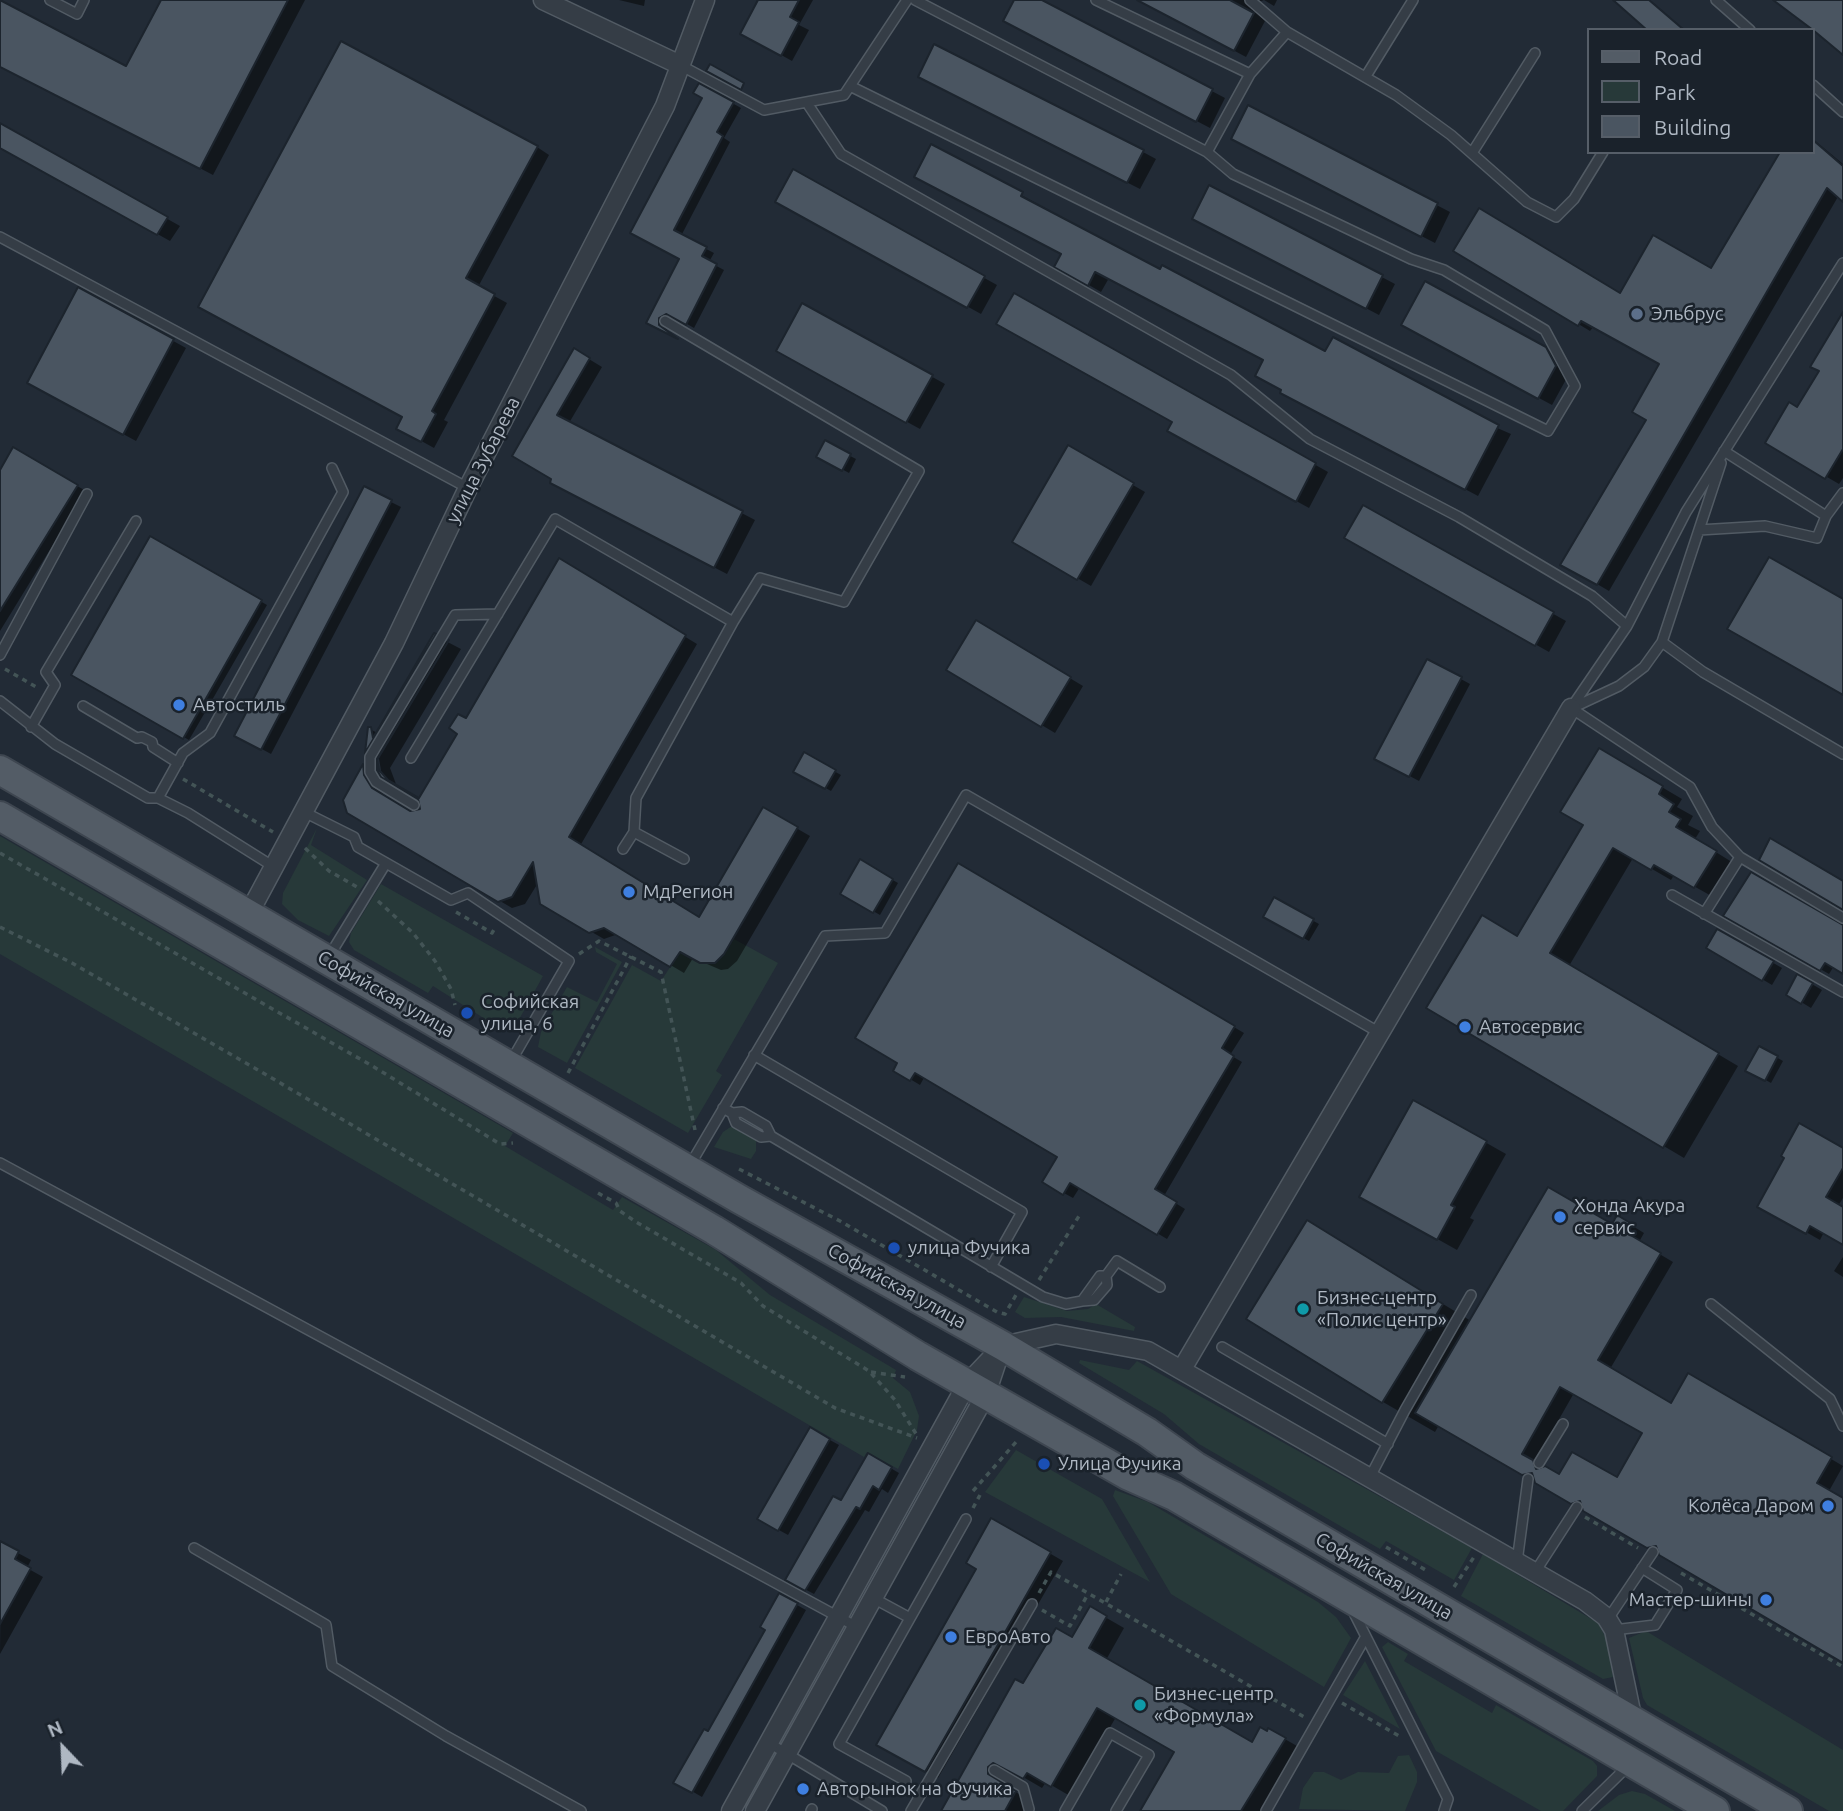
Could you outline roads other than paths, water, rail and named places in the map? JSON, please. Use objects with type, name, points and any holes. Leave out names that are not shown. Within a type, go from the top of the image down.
[{"type":"main road","name":"Софийская улица","points":[[0,770],[509,1065],[694,1159],[1147,1432],[1195,1466],[1788,1811]]},
{"type":"main road","name":"Софийская улица","points":[[0,816],[702,1223],[977,1389],[1129,1476],[1174,1496],[1632,1762],[1704,1808]]},
{"type":"street","points":[[543,0],[680,65]]},
{"type":"street","name":"улица Зубарева","points":[[248,915],[394,643],[468,488],[665,106],[705,0]]},
{"type":"street","points":[[1182,1369],[1571,708]]},
{"type":"street","points":[[731,1811],[839,1617],[1003,1346],[1056,1334],[1148,1351],[1585,1601],[1611,1625],[1633,1721]]},
{"type":"street","points":[[755,1811],[873,1598],[977,1389]]},
{"type":"lane","points":[[50,0],[77,14],[84,0]]},
{"type":"lane","points":[[680,65],[764,110],[844,94],[907,0]]},
{"type":"lane","points":[[850,86],[1548,431],[1575,386],[1545,331],[1444,270],[1411,259],[1233,174],[1207,152],[915,0]]},
{"type":"lane","points":[[1096,0],[1250,74]]},
{"type":"lane","points":[[1250,0],[1287,32],[1366,76],[1472,153],[1527,202],[1556,217],[1574,199],[1602,154]]},
{"type":"lane","points":[[1366,76],[1413,0]]},
{"type":"lane","points":[[1716,0],[1748,28]]},
{"type":"lane","points":[[1207,152],[1250,74],[1287,32]]},
{"type":"lane","points":[[1472,153],[1535,53]]},
{"type":"lane","points":[[1815,87],[1843,112]]},
{"type":"lane","points":[[809,106],[841,154],[1231,375],[1310,439],[1459,517],[1592,596],[1627,626]]},
{"type":"lane","points":[[0,237],[468,488]]},
{"type":"lane","points":[[1571,708],[1627,626],[1686,512],[1843,263]]},
{"type":"lane","points":[[623,849],[634,832],[636,798],[760,578],[844,602],[919,471],[665,321]]},
{"type":"lane","points":[[1724,451],[1826,516]]},
{"type":"lane","points":[[1571,708],[1619,686],[1644,667],[1662,642],[1724,451]]},
{"type":"lane","points":[[158,798],[183,754],[210,733],[343,492],[332,468]]},
{"type":"lane","points":[[1699,530],[1765,526],[1817,538],[1826,516],[1843,493]]},
{"type":"lane","points":[[1,650],[87,494]]},
{"type":"lane","points":[[411,758],[555,519],[733,622]]},
{"type":"lane","points":[[31,727],[55,685],[46,672],[136,521]]},
{"type":"lane","points":[[414,805],[376,782],[370,772],[370,757],[455,615],[498,614]]},
{"type":"lane","points":[[1662,642],[1703,671],[1843,754]]},
{"type":"lane","points":[[0,701],[31,727],[148,798],[158,798],[188,813],[275,867]]},
{"type":"lane","points":[[83,706],[137,738],[142,737],[152,742],[153,747],[178,763]]},
{"type":"lane","points":[[1571,708],[1690,787],[1712,827],[1740,857],[1843,918]]},
{"type":"lane","points":[[694,1159],[728,1111],[754,1055],[825,936],[885,933],[965,795],[1380,1033]]},
{"type":"lane","points":[[304,812],[354,837],[358,847],[451,900],[468,893],[503,914],[569,961],[509,1065]]},
{"type":"lane","points":[[634,832],[684,859]]},
{"type":"lane","points":[[1704,914],[1740,857]]},
{"type":"lane","points":[[328,960],[386,863]]},
{"type":"lane","points":[[1672,895],[1843,992]]},
{"type":"lane","points":[[754,1055],[1022,1212],[990,1267]]},
{"type":"lane","points":[[728,1111],[736,1123],[761,1137],[771,1136],[1024,1287],[1056,1302],[1075,1304],[1082,1301],[1094,1282],[1100,1276],[1106,1276],[1117,1261],[1160,1287]]},
{"type":"lane","points":[[0,1163],[857,1627]]},
{"type":"lane","points":[[1370,1478],[1471,1295]]},
{"type":"lane","points":[[1711,1304],[1830,1399],[1843,1426]]},
{"type":"lane","points":[[1222,1347],[1388,1444]]},
{"type":"lane","points":[[1539,1463],[1563,1423]]},
{"type":"lane","points":[[1517,1562],[1528,1479]]},
{"type":"lane","points":[[1535,1572],[1577,1507]]},
{"type":"lane","points":[[906,1781],[839,1744],[966,1519]]},
{"type":"lane","points":[[194,1548],[326,1625],[332,1666],[446,1736],[581,1811]]},
{"type":"lane","points":[[1642,1568],[1676,1590],[1655,1625],[1611,1625],[1642,1568],[1653,1552]]},
{"type":"lane","points":[[1346,1596],[1420,1748],[1448,1799],[1444,1811]]},
{"type":"lane","points":[[873,1598],[910,1618]]},
{"type":"lane","points":[[911,1811],[1032,1604]]},
{"type":"lane","points":[[1266,1811],[1365,1638]]},
{"type":"lane","points":[[1065,1811],[1110,1733],[1149,1755],[1116,1811]]},
{"type":"lane","points":[[769,1743],[882,1811]]},
{"type":"lane","points":[[1582,1811],[1632,1762]]},
{"type":"lane","points":[[994,1770],[1023,1787],[1030,1810]]},
{"type":"place","name":"Эльбрус","points":[[1637,314]]},
{"type":"place","name":"Автостиль","points":[[179,705]]},
{"type":"place","name":"МдРегион","points":[[629,892]]},
{"type":"place","name":"Софийская улица, 6","points":[[467,1013]]},
{"type":"place","name":"Автосервис","points":[[1465,1027]]},
{"type":"place","name":"Хонда Акура сервис","points":[[1560,1217]]},
{"type":"place","name":"улица Фучика","points":[[894,1248]]},
{"type":"place","name":"Бизнес-центр «Полис центр»","points":[[1303,1309]]},
{"type":"place","name":"Улица Фучика","points":[[1044,1464]]},
{"type":"place","name":"Колёса Даром","points":[[1828,1506]]},
{"type":"place","name":"Мастер-шины","points":[[1766,1600]]},
{"type":"place","name":"ЕвроАвто","points":[[951,1637]]},
{"type":"place","name":"Бизнес-центр «Формула»","points":[[1140,1705]]},
{"type":"place","name":"Авторынок на Фучика","points":[[803,1789]]}]
